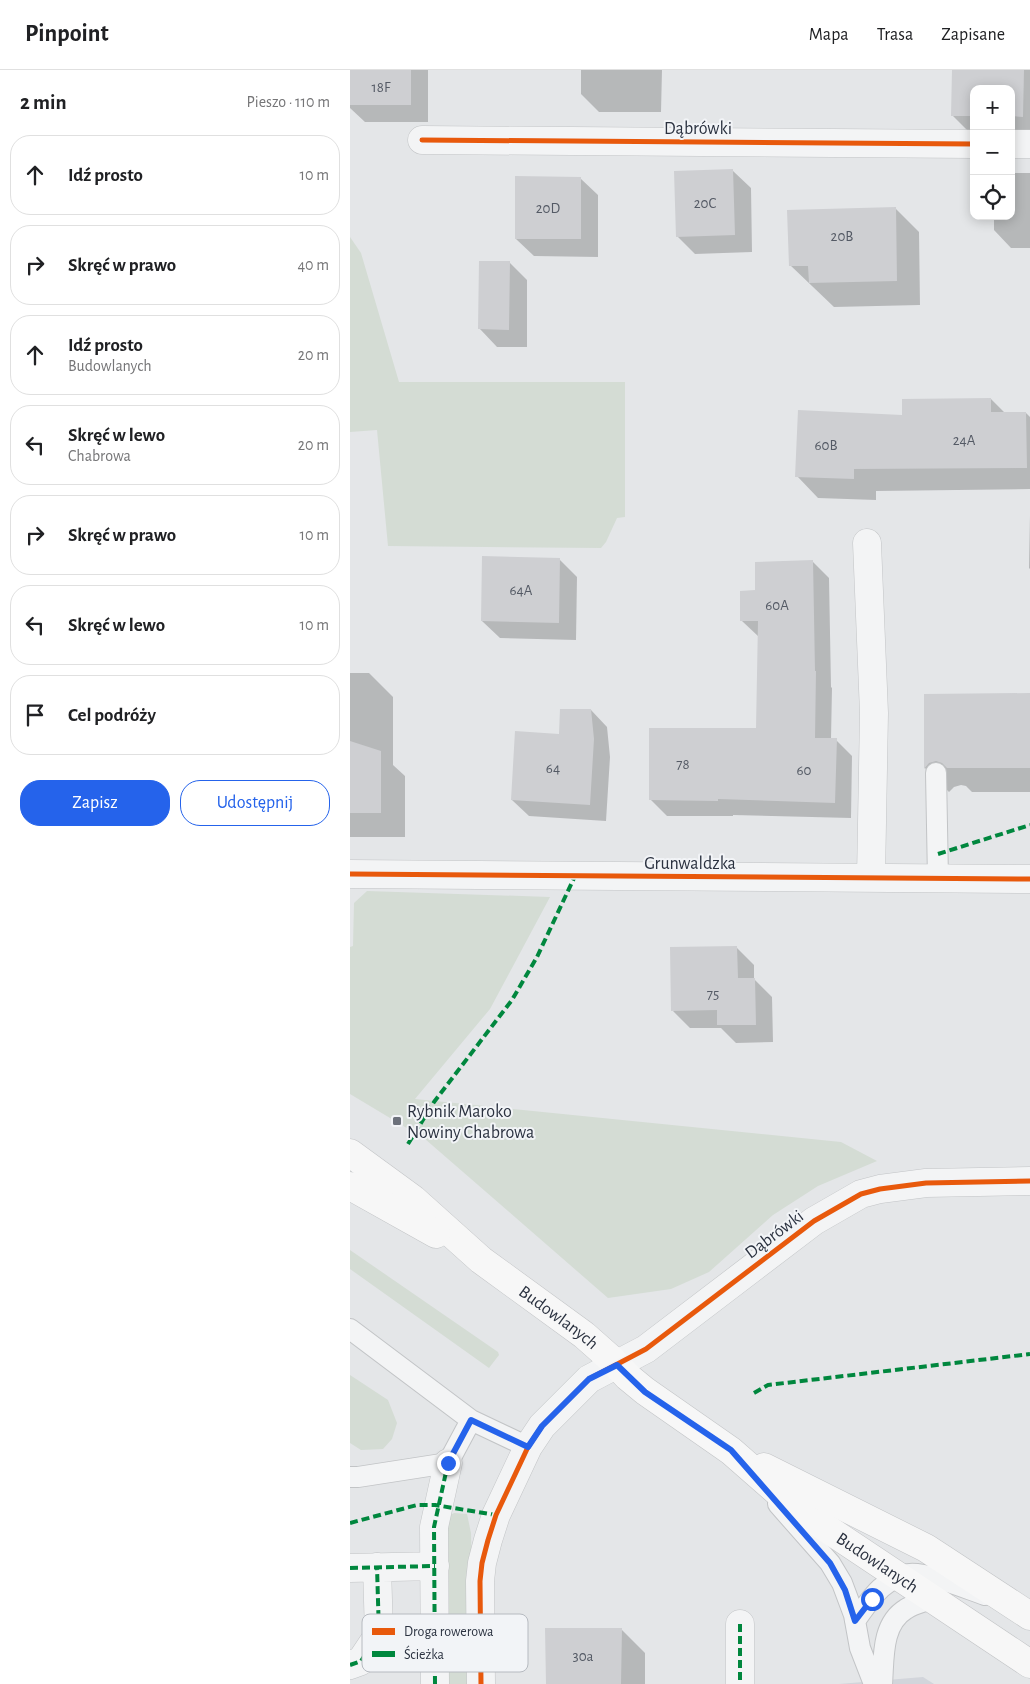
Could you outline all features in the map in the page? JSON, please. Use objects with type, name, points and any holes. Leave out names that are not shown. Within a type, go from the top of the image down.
[{"type":"main road","name":"Budowlanych","points":[[350,1153],[414,1199],[481,1260],[584,1335],[645,1392],[731,1450],[926,1548],[1020,1610]]},
{"type":"main road","name":"Budowlanych","points":[[350,1186],[481,1260]]},
{"type":"main road","name":"Budowlanych","points":[[731,1450],[796,1508],[1030,1664]]},
{"type":"street","name":"Dąbrówki","points":[[422,140],[970,144]]},
{"type":"street","points":[[1015,144],[1030,144]]},
{"type":"street","points":[[867,542],[874,713],[871,878]]},
{"type":"street","name":"Grunwaldzka","points":[[350,874],[1030,879]]},
{"type":"street","name":"Dąbrówki","points":[[480,1614],[482,1562],[496,1515],[528,1447],[542,1426],[589,1379],[646,1349],[814,1221],[861,1194],[880,1188],[926,1183],[1030,1181]]},
{"type":"street","points":[[435,1614],[434,1528],[448,1463]]},
{"type":"street","points":[[350,1568],[435,1566]]},
{"type":"street","points":[[377,1567],[378,1614]]},
{"type":"street","points":[[740,1624],[740,1684]]},
{"type":"street","points":[[350,1665],[362,1660]]},
{"type":"lane","points":[[936,773],[938,878]]},
{"type":"lane","points":[[350,1329],[471,1420],[528,1447]]},
{"type":"lane","points":[[350,1477],[448,1463],[471,1420]]},
{"type":"lane","points":[[731,1450],[830,1563],[845,1590],[855,1621],[860,1648],[874,1684]]},
{"type":"lane","points":[[855,1621],[880,1589],[898,1577],[909,1574],[924,1576],[1020,1610]]},
{"type":"lane","points":[[882,1684],[885,1646],[890,1628],[905,1610],[931,1599]]},
{"type":"shaded area","points":[[350,237],[361,253],[399,382],[625,382],[625,517],[617,518],[606,542],[601,548],[388,546],[377,430],[350,432]]},
{"type":"shaded area","points":[[367,891],[550,897],[490,1009],[415,1099],[841,1142],[877,1161],[818,1186],[773,1215],[709,1272],[671,1289],[608,1298],[425,1139],[350,1094],[350,947],[353,946],[354,903]]},
{"type":"shaded area","points":[[350,1250],[498,1352],[499,1355],[489,1368],[350,1269]]},
{"type":"shaded area","points":[[350,1375],[388,1400],[397,1423],[392,1439],[383,1449],[361,1450],[350,1443]]},
{"type":"shaded area","points":[[454,1513],[467,1514],[471,1533],[473,1614],[443,1614],[440,1521]]},
{"type":"shaded area","points":[[446,1672],[474,1672],[474,1684],[446,1684]]},
{"type":"shaded area","points":[[923,1677],[934,1684],[839,1684]]},
{"type":"building","points":[[350,70],[411,70],[411,105],[350,105]]},
{"type":"building","points":[[952,70],[1024,70],[1023,117],[1015,116],[1015,85],[970,85],[970,116],[951,116]]},
{"type":"building","points":[[733,169],[735,235],[676,237],[674,171]]},
{"type":"building","points":[[515,176],[581,177],[581,239],[515,239]]},
{"type":"building","points":[[896,207],[897,281],[809,283],[808,266],[789,266],[787,210]]},
{"type":"building","points":[[479,261],[510,261],[509,330],[478,329]]},
{"type":"building","points":[[991,398],[991,412],[1026,412],[1027,468],[854,469],[854,479],[795,477],[798,410],[902,415],[902,399]]},
{"type":"building","points":[[482,556],[560,558],[559,623],[481,621]]},
{"type":"building","points":[[813,560],[816,671],[815,738],[837,738],[835,803],[718,799],[718,801],[649,800],[649,728],[756,728],[758,621],[740,621],[740,591],[755,590],[755,562]]},
{"type":"building","points":[[1030,693],[1030,768],[947,768],[942,763],[936,761],[929,763],[924,769],[924,694]]},
{"type":"building","points":[[560,709],[591,709],[594,739],[590,805],[511,800],[515,731],[559,734]]},
{"type":"building","points":[[350,741],[381,751],[381,813],[350,813]]},
{"type":"building","points":[[737,946],[738,978],[755,978],[756,1025],[717,1025],[717,1010],[671,1011],[670,947]]},
{"type":"building","points":[[545,1628],[622,1628],[621,1684],[546,1684]]},
{"type":"marked path","points":[[938,854],[1030,825]]},
{"type":"marked path","points":[[408,1144],[434,1102],[512,1000],[537,957],[575,876]]},
{"type":"marked path","points":[[754,1393],[768,1385],[1030,1354]]},
{"type":"marked path","points":[[435,1614],[434,1527],[448,1463]]},
{"type":"marked path","points":[[350,1523],[417,1505],[435,1505],[496,1515]]},
{"type":"marked path","points":[[350,1568],[435,1566]]},
{"type":"marked path","points":[[377,1567],[378,1614]]},
{"type":"marked path","points":[[740,1624],[740,1684]]},
{"type":"marked path","points":[[350,1665],[362,1660]]},
{"type":"marked path","points":[[435,1672],[435,1684]]},
{"type":"cycle path","points":[[422,140],[970,144]]},
{"type":"cycle path","points":[[350,874],[1030,879]]},
{"type":"cycle path","points":[[480,1614],[482,1563],[496,1515],[528,1447],[542,1426],[589,1379],[646,1349],[814,1221],[861,1194],[880,1189],[926,1183],[1030,1181]]},
{"type":"cycle path","points":[[481,1672],[481,1684]]},
{"type":"place","name":"Rybnik Maroko Nowiny Chabrowa","points":[[397,1121]]},
{"type":"route","points":[[448,1463],[471,1420],[528,1447],[542,1426],[589,1379],[617,1365],[645,1392],[731,1450],[830,1563],[842,1583],[855,1621],[872,1599]]}]
